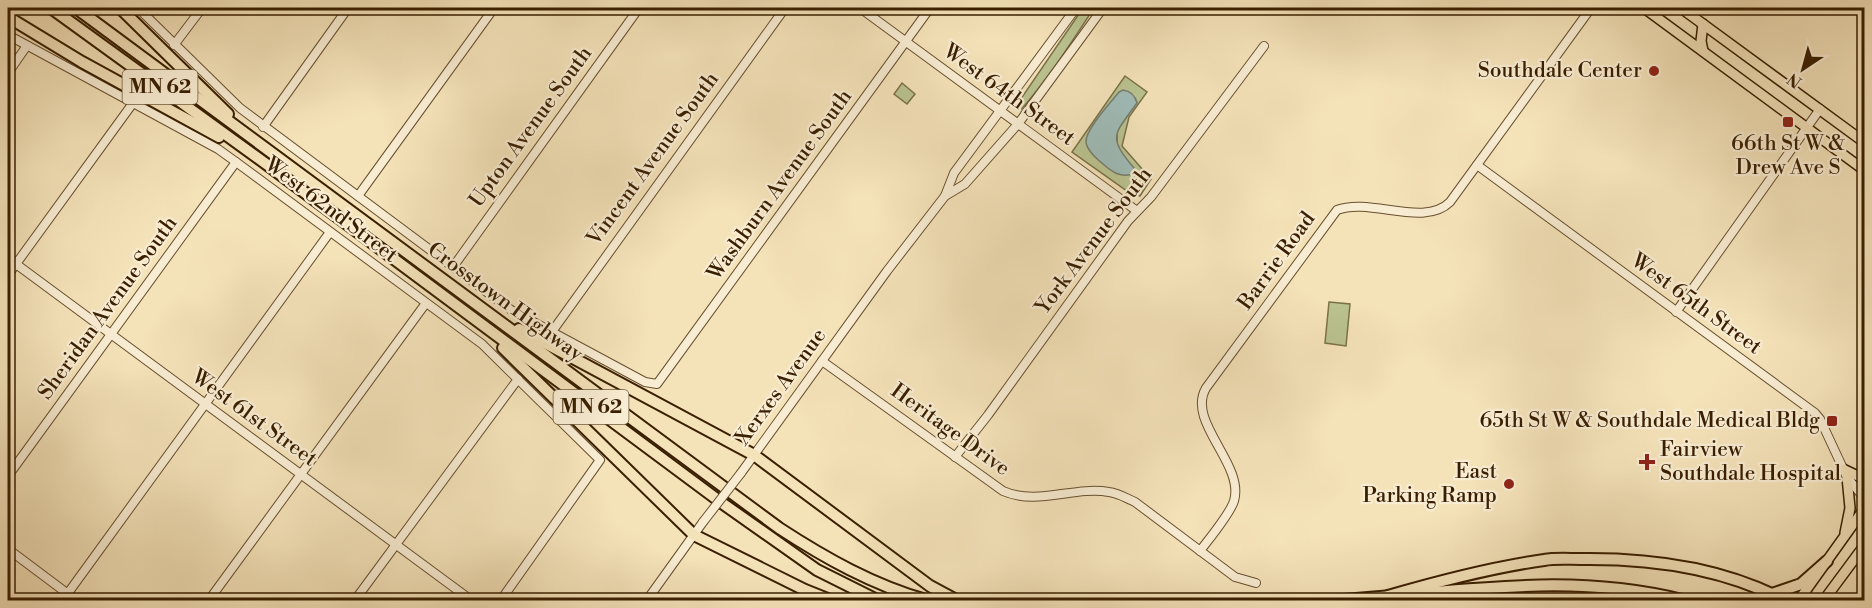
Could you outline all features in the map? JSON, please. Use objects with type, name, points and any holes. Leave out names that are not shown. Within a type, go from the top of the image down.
[{"type":"highway","name":"Crosstown Highway","points":[[51,8],[269,166],[702,489],[817,570],[877,600]]},
{"type":"highway","name":"Crosstown Highway","points":[[76,8],[779,528],[845,568],[926,600]]},
{"type":"highway","points":[[120,8],[212,99],[273,155]]},
{"type":"highway","points":[[8,17],[82,62],[269,166]]},
{"type":"highway","points":[[470,300],[554,349],[754,455],[930,586],[956,600]]},
{"type":"highway","points":[[462,309],[543,385],[694,535],[805,591],[830,600]]},
{"type":"highway","points":[[1388,596],[1420,586],[1545,559],[1606,558],[1636,560],[1699,570],[1744,582],[1784,600]]},
{"type":"highway","points":[[1772,594],[1801,584],[1827,561]]},
{"type":"highway","points":[[1344,600],[1509,586],[1566,584],[1626,589],[1682,600]]},
{"type":"main road","points":[[1644,8],[1864,170]]},
{"type":"main road","points":[[1681,8],[1864,142]]},
{"type":"main road","points":[[1703,24],[1701,40],[1703,51]]},
{"type":"main road","points":[[1844,538],[1850,508],[1845,473],[1864,479]]},
{"type":"main road","points":[[1799,600],[1864,509]]},
{"type":"main road","points":[[1824,600],[1864,546]]},
{"type":"street","name":"West 62nd Street","points":[[138,8],[240,108],[263,127],[512,310],[645,382],[657,384]]},
{"type":"street","points":[[174,45],[202,8]]},
{"type":"street","points":[[263,127],[348,8]]},
{"type":"street","points":[[358,196],[494,8]]},
{"type":"street","name":"Upton Avenue South","points":[[453,267],[639,8]]},
{"type":"street","name":"Vincent Avenue South","points":[[551,333],[785,8]]},
{"type":"street","name":"West 64th Street","points":[[860,8],[1137,211]]},
{"type":"street","name":"Washburn Avenue South","points":[[657,384],[930,8]]},
{"type":"street","name":"Xerxes Avenue","points":[[647,600],[887,271],[945,196],[954,172],[1076,8]]},
{"type":"street","name":"Xerxes Avenue","points":[[945,196],[965,184],[1018,124],[1103,8]]},
{"type":"street","name":"Barrie Road","points":[[1200,551],[1235,500],[1233,480],[1201,408],[1206,388],[1337,210],[1355,206],[1436,212],[1450,202],[1591,8]]},
{"type":"street","name":"West 62nd Street","points":[[8,35],[218,149],[482,344],[600,460],[501,600]]},
{"type":"street","points":[[8,73],[26,46]]},
{"type":"street","name":"York Avenue South","points":[[955,457],[1128,221],[1151,197],[1264,46]]},
{"type":"street","points":[[8,275],[133,103]]},
{"type":"street","points":[[1676,312],[1820,110]]},
{"type":"street","name":"Sheridan Avenue South","points":[[8,476],[236,162]]},
{"type":"street","name":"West 65th Street","points":[[1476,165],[1815,413],[1845,473],[1864,498]]},
{"type":"street","points":[[65,597],[330,232]]},
{"type":"street","name":"West 61st Street","points":[[16,264],[471,600]]},
{"type":"street","points":[[209,600],[426,303]]},
{"type":"street","name":"Heritage Drive","points":[[822,361],[993,486],[1013,496],[1036,497],[1095,491],[1123,496],[1135,502],[1235,577],[1256,584]]},
{"type":"street","points":[[355,600],[518,378]]},
{"type":"street","points":[[8,549],[65,597],[76,600]]},
{"type":"green space","points":[[1083,8],[1094,8],[1050,74],[1020,111],[1016,108],[1018,103]]},
{"type":"green space","points":[[1125,76],[1147,92],[1129,117],[1122,146],[1151,179],[1140,196],[1127,191],[1072,152]],"holes":[[[1136,103],[1117,131],[1117,147],[1099,117]]]},
{"type":"green space","points":[[902,83],[915,94],[907,104],[894,94]]},
{"type":"green space","points":[[1329,302],[1350,304],[1346,346],[1325,343]]},
{"type":"water","points":[[1123,90],[1132,94],[1137,103],[1123,122],[1117,136],[1120,149],[1134,168],[1132,174],[1120,175],[1098,160],[1090,152],[1086,142],[1094,124]]},
{"type":"place","name":"Southdale Center","points":[[1654,71]]},
{"type":"place","name":"66th St W & Drew Ave S","points":[[1788,122]]},
{"type":"place","name":"65th St W & Southdale Medical Bldg","points":[[1832,421]]},
{"type":"place","name":"Fairview Southdale Hospital","points":[[1647,462]]},
{"type":"place","name":"East Parking Ramp","points":[[1509,484]]}]
